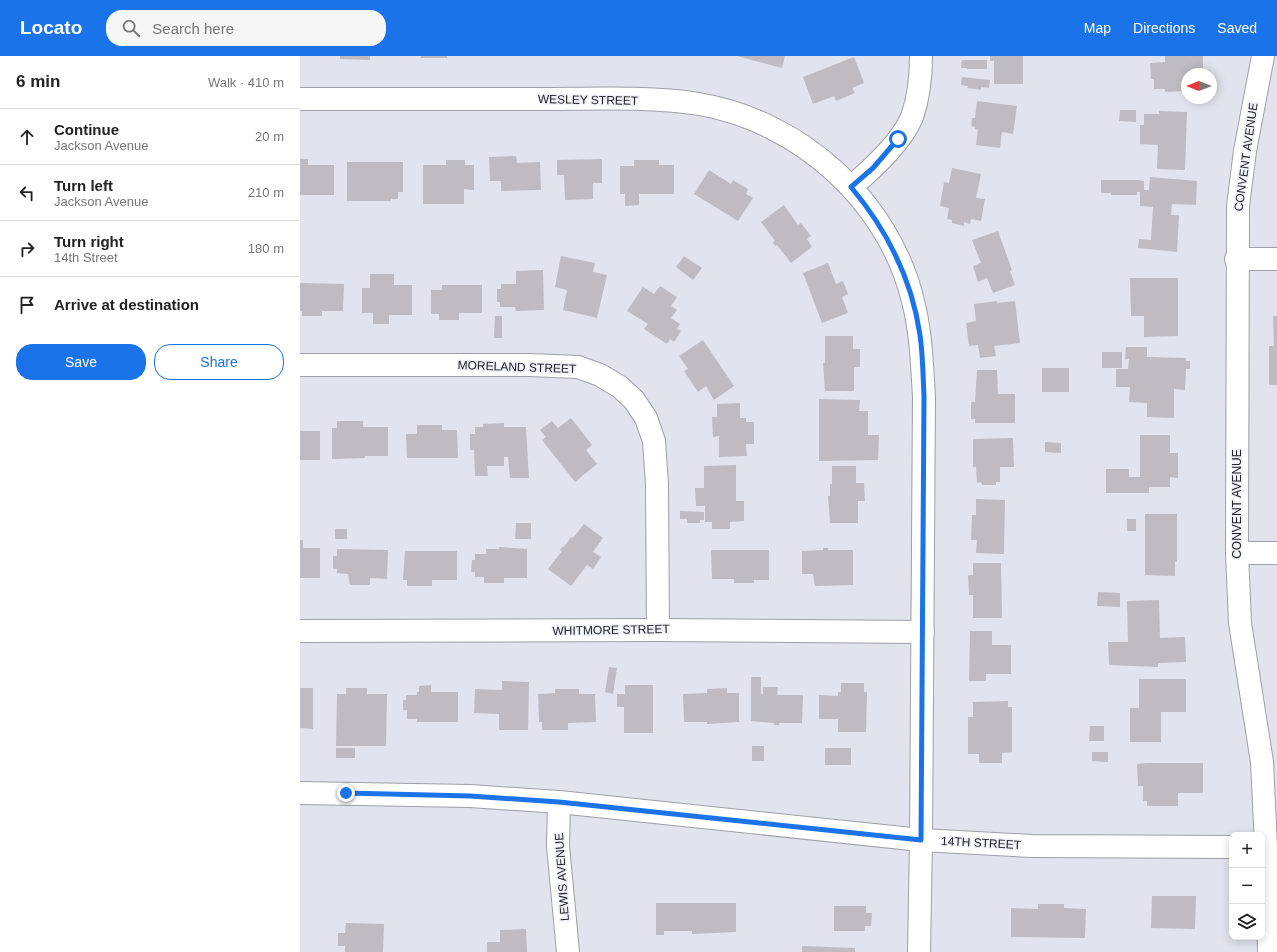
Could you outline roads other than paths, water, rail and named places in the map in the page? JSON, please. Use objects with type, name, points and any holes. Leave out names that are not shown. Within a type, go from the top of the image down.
[{"type":"street","points":[[851,187],[873,168],[898,139],[911,118],[919,87],[921,56]]},
{"type":"street","name":"CONVENT AVENUE","points":[[1263,56],[1244,151],[1238,206],[1236,259],[1237,553],[1240,623],[1262,762],[1268,847],[1268,952]]},
{"type":"street","name":"WESLEY STREET","points":[[300,99],[603,99],[700,104],[738,114],[797,141],[832,169],[851,187],[886,236],[902,268],[913,299],[920,336],[924,397],[919,952]]},
{"type":"street","points":[[1236,259],[1277,259]]},
{"type":"street","name":"MORELAND STREET","points":[[300,365],[529,365],[578,367],[600,375],[620,387],[634,400],[646,418],[654,441],[657,484],[658,630]]},
{"type":"street","points":[[1237,553],[1277,553]]},
{"type":"street","name":"WHITMORE STREET","points":[[300,631],[658,630],[923,632]]},
{"type":"street","name":"14TH STREET","points":[[300,793],[470,796],[559,802],[921,840],[1032,846],[1229,847]]},
{"type":"street","name":"LEWIS AVENUE","points":[[559,802],[558,846],[568,952]]}]
